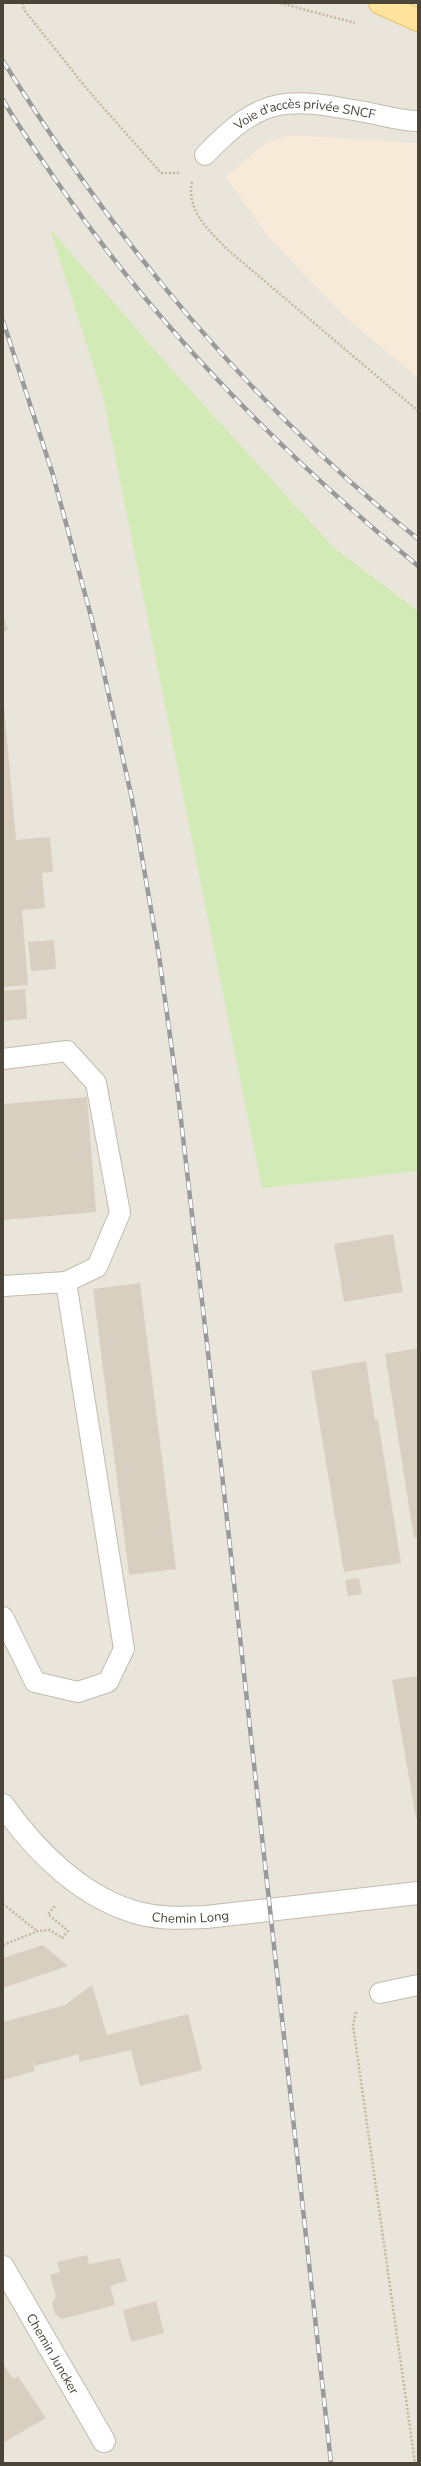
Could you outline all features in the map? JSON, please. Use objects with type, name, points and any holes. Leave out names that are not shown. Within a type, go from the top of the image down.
[{"type":"main road","points":[[380,3],[418,20]]},
{"type":"street","name":"Chemin Long","points":[[3,1805],[17,1825],[59,1868],[84,1887],[106,1900],[142,1914],[182,1918],[206,1917],[418,1893]]},
{"type":"street","name":"Chemin Juncker","points":[[3,2267],[104,2441]]},
{"type":"lane","name":"Voie d'accès privée SNCF","points":[[205,155],[244,119],[265,108],[286,103],[318,104],[418,121]]},
{"type":"lane","points":[[3,1059],[67,1051],[96,1083],[120,1213],[97,1267],[66,1282],[3,1286]]},
{"type":"lane","points":[[3,1617],[35,1682],[78,1692],[108,1682],[124,1649],[66,1282]]},
{"type":"lane","points":[[380,1993],[418,1985]]},
{"type":"path","points":[[22,3],[25,11],[87,89],[161,173],[195,173]]},
{"type":"path","points":[[280,3],[359,24]]},
{"type":"path","points":[[205,155],[195,173],[191,190],[192,202],[198,216],[211,233],[244,264],[418,411]]},
{"type":"path","points":[[3,1904],[38,1931]]},
{"type":"path","points":[[3,1945],[38,1931],[50,1930],[62,1938],[68,1931],[48,1914],[57,1904]]},
{"type":"path","points":[[380,1993],[363,2002],[356,2011],[354,2025],[415,2463]]},
{"type":"shaded area","points":[[3,3],[418,3],[418,2463],[3,2463]]},
{"type":"shaded area","points":[[290,135],[418,143],[418,378],[344,316],[266,234],[226,177],[266,143]]},
{"type":"green space","points":[[50,229],[173,371],[334,548],[418,611],[418,1171],[262,1188],[103,396]]},
{"type":"building","points":[[3,614],[8,630],[3,632]]},
{"type":"building","points":[[3,694],[16,840],[50,837],[53,872],[42,873],[45,908],[22,910],[28,985],[3,987]]},
{"type":"building","points":[[54,940],[56,969],[31,971],[28,942]]},
{"type":"building","points":[[25,989],[27,1019],[3,1021],[3,991]]},
{"type":"building","points":[[87,1097],[96,1212],[3,1220],[3,1104]]},
{"type":"building","points":[[393,1234],[403,1292],[344,1302],[334,1244]]},
{"type":"building","points":[[140,1283],[176,1569],[129,1575],[93,1289]]},
{"type":"building","points":[[418,1348],[418,1537],[414,1538],[385,1354]]},
{"type":"building","points":[[366,1361],[375,1420],[378,1420],[401,1563],[344,1572],[311,1371]]},
{"type":"building","points":[[359,1578],[362,1594],[348,1596],[345,1580]]},
{"type":"building","points":[[418,1676],[418,1818],[416,1818],[392,1680]]},
{"type":"building","points":[[43,1945],[68,1966],[3,1988],[3,1958]]},
{"type":"building","points":[[92,1985],[107,2035],[188,2014],[202,2070],[140,2086],[131,2050],[79,2062],[79,2054],[35,2066],[32,2059],[35,2071],[3,2080],[3,2022],[65,2005]]},
{"type":"building","points":[[87,2255],[89,2264],[120,2258],[127,2281],[110,2286],[115,2305],[62,2319],[55,2314],[52,2303],[56,2296],[50,2275],[60,2272],[57,2262]]},
{"type":"building","points":[[156,2301],[164,2333],[131,2342],[123,2310]]},
{"type":"building","points":[[3,2363],[13,2379],[18,2376],[46,2418],[3,2443]]},
{"type":"railway","points":[[3,61],[92,193],[140,257],[190,318],[242,376],[298,433],[356,487],[418,539]]},
{"type":"railway","points":[[3,100],[39,156],[100,242],[183,342],[272,436],[319,481],[418,566]]},
{"type":"railway","points":[[3,321],[53,475],[92,620],[132,799],[159,956],[178,1094],[221,1465],[331,2463]]}]
